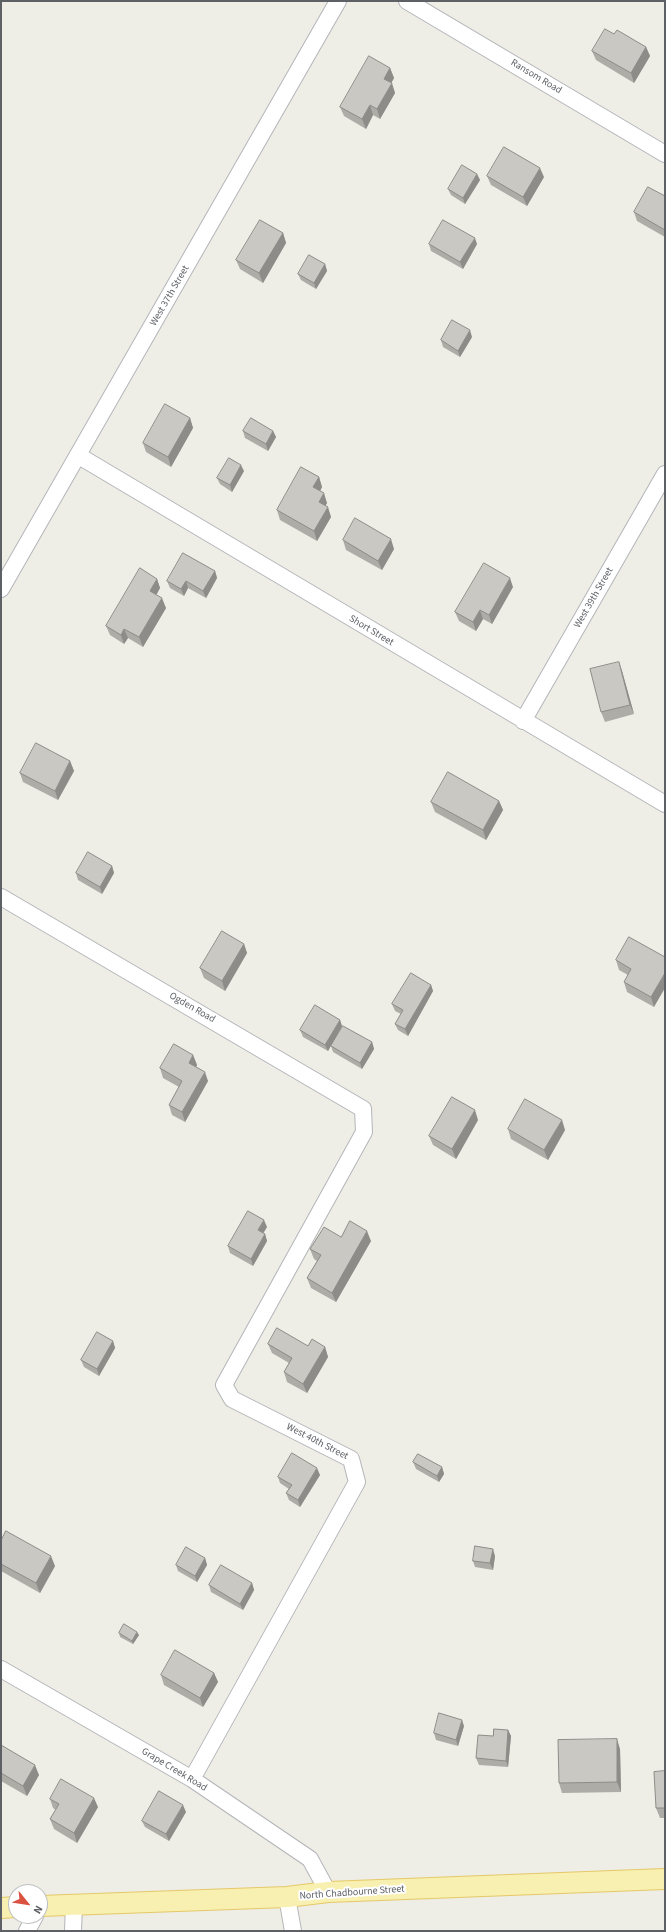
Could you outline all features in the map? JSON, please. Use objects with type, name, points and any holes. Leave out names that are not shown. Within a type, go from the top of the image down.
[{"type":"main road","name":"North Chadbourne Street","points":[[48,1906],[287,1898],[328,1892],[664,1882]]},
{"type":"street","name":"West 37th Street","points":[[1,589],[79,456],[338,1]]},
{"type":"street","name":"Ransom Road","points":[[407,1],[665,154]]},
{"type":"street","name":"Short Street","points":[[79,456],[665,804]]},
{"type":"street","name":"West 39th Street","points":[[523,721],[665,474]]},
{"type":"street","name":"Ogden Road","points":[[1,897],[364,1109],[364,1132]]},
{"type":"street","name":"West 40th Street","points":[[192,1779],[356,1482],[351,1459],[232,1399],[224,1385],[364,1132]]},
{"type":"street","name":"Grape Creek Road","points":[[1,1669],[192,1779],[310,1859],[328,1892]]},
{"type":"street","points":[[287,1898],[293,1931]]},
{"type":"street","points":[[74,1905],[74,1931]]},
{"type":"building","points":[[605,29],[614,34],[617,30],[646,47],[631,73],[592,51]]},
{"type":"building","points":[[369,56],[390,68],[384,79],[392,83],[377,109],[370,105],[362,119],[340,107]]},
{"type":"building","points":[[504,147],[540,168],[523,197],[487,176]]},
{"type":"building","points":[[462,165],[477,174],[463,198],[448,189]]},
{"type":"building","points":[[648,187],[665,196],[665,230],[634,212]]},
{"type":"building","points":[[260,220],[283,233],[259,273],[236,260]]},
{"type":"building","points":[[443,220],[475,238],[460,262],[429,244]]},
{"type":"building","points":[[309,255],[325,264],[314,283],[298,274]]},
{"type":"building","points":[[452,320],[470,330],[458,351],[441,340]]},
{"type":"building","points":[[165,404],[190,418],[168,457],[143,443]]},
{"type":"building","points":[[251,418],[273,431],[266,444],[243,431]]},
{"type":"building","points":[[229,458],[241,465],[230,485],[217,478]]},
{"type":"building","points":[[301,467],[319,477],[313,487],[324,493],[319,502],[328,507],[314,531],[277,510]]},
{"type":"building","points":[[355,518],[391,539],[378,561],[343,540]]},
{"type":"building","points":[[183,553],[215,571],[203,591],[186,581],[181,589],[167,581]]},
{"type":"building","points":[[484,563],[510,578],[489,615],[480,610],[473,622],[455,612]]},
{"type":"building","points":[[140,568],[157,579],[150,591],[162,598],[139,637],[124,629],[121,635],[106,626]]},
{"type":"building","points":[[619,662],[630,705],[601,712],[590,669]]},
{"type":"building","points":[[36,743],[70,761],[55,791],[20,773]]},
{"type":"building","points":[[448,772],[499,801],[483,830],[431,802]]},
{"type":"building","points":[[88,852],[112,866],[100,887],[76,873]]},
{"type":"building","points":[[222,931],[244,944],[222,981],[200,968]]},
{"type":"building","points":[[629,937],[665,957],[665,973],[651,997],[624,982],[631,969],[616,960]]},
{"type":"building","points":[[411,973],[431,985],[405,1029],[395,1024],[403,1010],[392,1004]]},
{"type":"building","points":[[315,1005],[340,1020],[325,1045],[300,1030]]},
{"type":"building","points":[[343,1026],[372,1042],[360,1063],[331,1046]]},
{"type":"building","points":[[174,1044],[193,1055],[189,1063],[205,1072],[182,1112],[169,1105],[182,1081],[160,1068]]},
{"type":"building","points":[[452,1097],[475,1110],[452,1149],[429,1136]]},
{"type":"building","points":[[525,1099],[562,1120],[544,1150],[508,1129]]},
{"type":"building","points":[[248,1211],[264,1220],[258,1230],[265,1234],[251,1259],[228,1246]]},
{"type":"building","points":[[350,1221],[367,1231],[332,1293],[307,1278],[321,1255],[310,1249],[324,1227],[341,1237]]},
{"type":"building","points":[[277,1328],[308,1346],[312,1339],[325,1347],[303,1384],[284,1372],[292,1358],[268,1344]]},
{"type":"building","points":[[97,1332],[113,1341],[97,1369],[81,1360]]},
{"type":"building","points":[[292,1453],[317,1468],[298,1500],[286,1493],[292,1485],[278,1477]]},
{"type":"building","points":[[418,1454],[442,1467],[437,1476],[413,1462]]},
{"type":"building","points":[[6,1531],[51,1556],[36,1583],[1,1564],[1,1541]]},
{"type":"building","points":[[475,1546],[493,1549],[490,1563],[473,1561]]},
{"type":"building","points":[[186,1547],[205,1558],[195,1576],[176,1565]]},
{"type":"building","points":[[221,1565],[252,1583],[240,1604],[209,1585]]},
{"type":"building","points":[[124,1624],[137,1632],[132,1641],[119,1633]]},
{"type":"building","points":[[175,1650],[214,1673],[200,1698],[161,1675]]},
{"type":"building","points":[[439,1713],[462,1720],[456,1740],[434,1733]]},
{"type":"building","points":[[494,1729],[508,1730],[506,1761],[476,1758],[478,1735],[493,1736]]},
{"type":"building","points":[[617,1739],[617,1782],[559,1783],[558,1740]]},
{"type":"building","points":[[1,1745],[35,1765],[23,1786],[1,1773]]},
{"type":"building","points":[[665,1771],[665,1808],[656,1808],[654,1772]]},
{"type":"building","points":[[61,1779],[94,1798],[74,1833],[50,1819],[59,1804],[50,1799]]},
{"type":"building","points":[[159,1791],[183,1805],[166,1834],[142,1821]]}]
